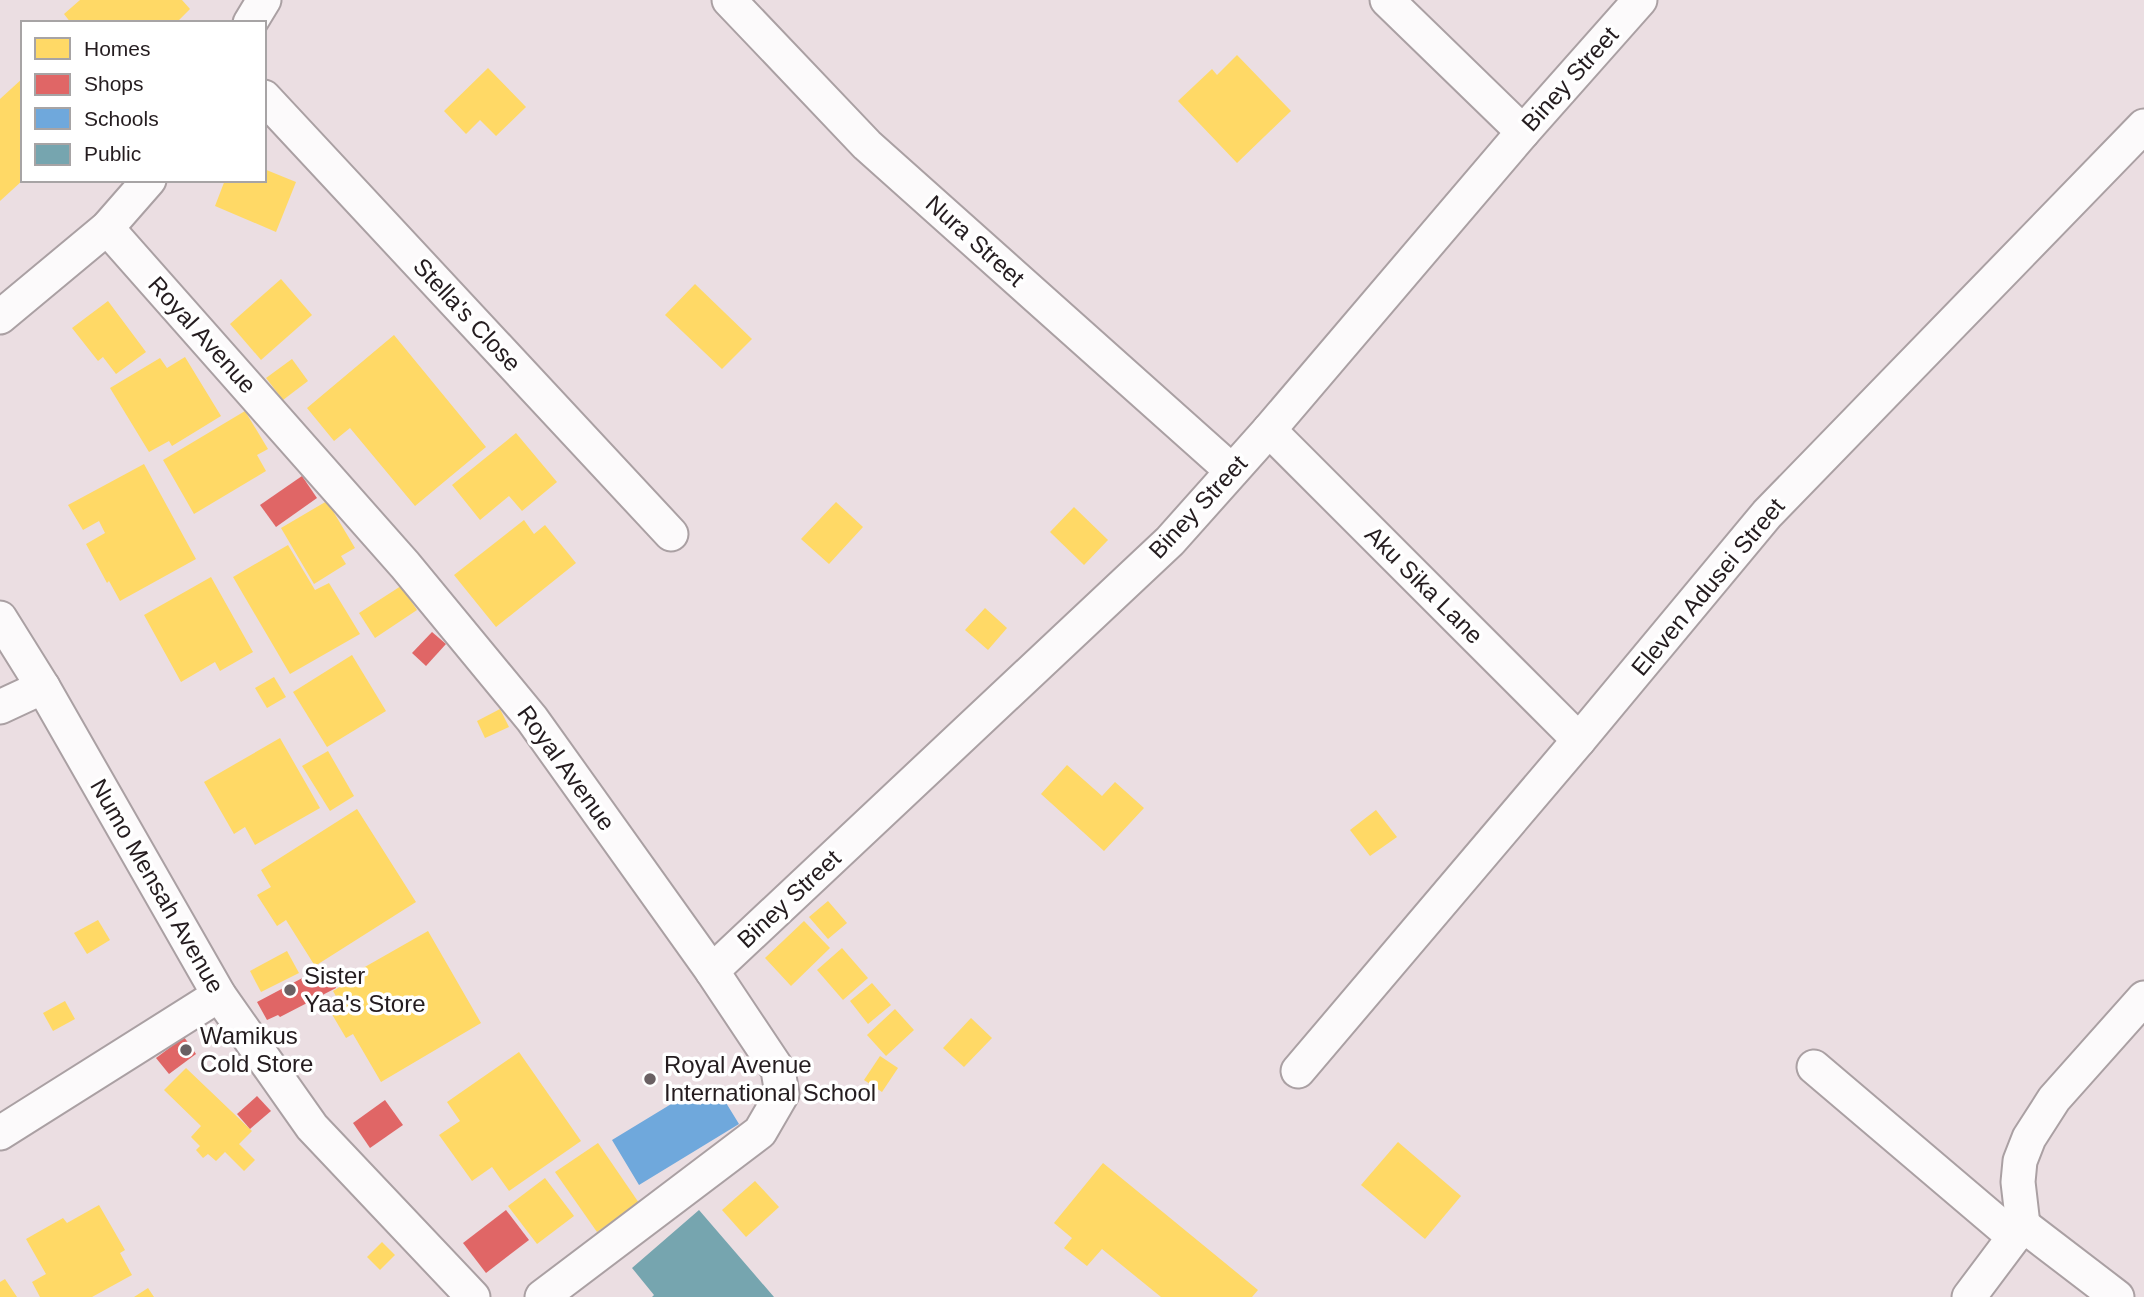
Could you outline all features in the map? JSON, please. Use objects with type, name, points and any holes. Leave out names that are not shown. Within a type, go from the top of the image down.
[{"type":"street","points":[[251,21],[264,0]]},
{"type":"street","name":"Nura Street","points":[[729,0],[867,145],[1232,471]]},
{"type":"street","points":[[1387,0],[1523,132]]},
{"type":"street","name":"Biney Street","points":[[712,971],[1170,541],[1640,0]]},
{"type":"street","name":"Stella's Close","points":[[266,99],[670,534]]},
{"type":"street","name":"Eleven Adusei Street","points":[[1298,1071],[1767,514],[2144,126]]},
{"type":"street","points":[[0,317],[107,228],[147,182]]},
{"type":"street","name":"Royal Avenue","points":[[107,228],[405,565],[532,719],[712,971],[778,1070],[782,1094],[760,1132],[542,1297]]},
{"type":"street","name":"Aku Sika Lane","points":[[1269,430],[1579,740]]},
{"type":"street","name":"Numo Mensah Avenue","points":[[0,618],[43,687],[219,995],[312,1127],[473,1297]]},
{"type":"street","points":[[0,707],[43,687]]},
{"type":"street","points":[[0,1133],[219,995]]},
{"type":"street","points":[[1969,1297],[2018,1231],[2020,1161],[2029,1138],[2054,1099],[2144,998]]},
{"type":"street","points":[[1814,1067],[2018,1231],[2117,1297]]},
{"type":"building: Homes","points":[[80,0],[182,0],[190,9],[178,21],[69,21],[64,14]]},
{"type":"building: Homes","points":[[1237,55],[1291,111],[1237,163],[1178,101],[1212,69],[1217,75]]},
{"type":"building: Homes","points":[[488,68],[526,107],[496,136],[480,120],[466,134],[444,111]]},
{"type":"building: Homes","points":[[21,80],[21,182],[0,201],[0,99]]},
{"type":"building: Homes","points":[[266,170],[296,182],[276,232],[215,206],[224,182],[266,182]]},
{"type":"building: Homes","points":[[281,279],[312,315],[261,360],[230,324]]},
{"type":"building: Homes","points":[[695,284],[752,339],[722,369],[665,315]]},
{"type":"building: Homes","points":[[108,301],[146,352],[116,374],[103,357],[98,361],[72,328]]},
{"type":"building: Homes","points":[[394,335],[486,447],[415,506],[350,428],[334,441],[307,408]]},
{"type":"building: Homes","points":[[185,357],[221,416],[172,446],[169,441],[149,452],[110,388],[160,358],[167,368]]},
{"type":"building: Homes","points":[[292,359],[308,381],[283,400],[266,378]]},
{"type":"building: Homes","points":[[245,411],[268,449],[257,455],[266,471],[194,514],[163,460]]},
{"type":"building: Homes","points":[[516,433],[557,482],[522,511],[509,496],[480,520],[452,485]]},
{"type":"building: Homes","points":[[144,464],[196,559],[120,601],[86,544],[105,533],[99,521],[83,530],[68,505]]},
{"type":"building: Homes","points":[[327,501],[355,548],[341,556],[346,564],[314,584],[281,528]]},
{"type":"building: Homes","points":[[836,502],[863,527],[829,564],[801,539]]},
{"type":"building: Homes","points":[[1074,507],[1108,540],[1084,565],[1050,532]]},
{"type":"building: Homes","points":[[524,520],[534,534],[545,525],[576,563],[496,627],[454,575]]},
{"type":"building: Homes","points":[[288,545],[315,590],[329,583],[360,634],[290,674],[233,577]]},
{"type":"building: Homes","points":[[211,577],[253,652],[220,671],[215,662],[181,682],[144,615]]},
{"type":"building: Homes","points":[[401,586],[417,610],[375,638],[359,613]]},
{"type":"building: Homes","points":[[985,608],[1007,628],[988,650],[965,630]]},
{"type":"building: Homes","points":[[352,655],[386,711],[327,747],[293,692]]},
{"type":"building: Homes","points":[[274,677],[286,697],[267,708],[255,688]]},
{"type":"building: Homes","points":[[500,709],[509,727],[485,738],[477,721]]},
{"type":"building: Homes","points":[[280,738],[320,808],[255,845],[245,827],[234,834],[204,782]]},
{"type":"building: Homes","points":[[328,751],[354,796],[330,811],[302,766]]},
{"type":"building: Homes","points":[[1067,765],[1102,796],[1115,782],[1144,808],[1104,851],[1041,794]]},
{"type":"building: Homes","points":[[357,809],[416,902],[315,966],[286,920],[277,926],[257,895],[271,887],[261,870]]},
{"type":"building: Homes","points":[[1376,810],[1397,837],[1370,856],[1350,830]]},
{"type":"building: Homes","points":[[828,901],[847,923],[828,939],[809,917]]},
{"type":"building: Homes","points":[[98,920],[110,940],[87,954],[74,933]]},
{"type":"building: Homes","points":[[804,921],[830,948],[791,986],[765,958]]},
{"type":"building: Homes","points":[[428,931],[481,1023],[381,1082],[353,1034],[346,1038],[330,1011],[341,1005],[333,991],[358,976],[356,972]]},
{"type":"building: Homes","points":[[842,948],[868,978],[843,1000],[817,970]]},
{"type":"building: Homes","points":[[287,951],[299,973],[261,992],[250,971]]},
{"type":"building: Homes","points":[[872,983],[891,1005],[868,1024],[850,1001]]},
{"type":"building: Homes","points":[[65,1001],[75,1019],[53,1031],[43,1013]]},
{"type":"building: Homes","points":[[895,1009],[914,1030],[886,1056],[867,1035]]},
{"type":"building: Homes","points":[[971,1018],[992,1038],[964,1067],[943,1048]]},
{"type":"building: Homes","points":[[519,1052],[581,1141],[509,1191],[492,1167],[472,1181],[439,1135],[460,1121],[447,1102]]},
{"type":"building: Homes","points":[[880,1056],[898,1068],[882,1092],[864,1080]]},
{"type":"building: Homes","points":[[186,1068],[252,1131],[239,1144],[255,1160],[244,1171],[225,1152],[216,1161],[208,1154],[203,1158],[196,1150],[200,1146],[191,1137],[201,1126],[164,1090]]},
{"type":"building: Homes","points":[[1398,1142],[1461,1196],[1425,1239],[1361,1185]]},
{"type":"building: Homes","points":[[598,1143],[639,1203],[597,1232],[555,1172]]},
{"type":"building: Homes","points":[[1103,1163],[1258,1290],[1252,1297],[1161,1297],[1102,1249],[1087,1266],[1064,1248],[1072,1238],[1054,1223]]},
{"type":"building: Homes","points":[[545,1178],[574,1216],[537,1244],[508,1206]]},
{"type":"building: Homes","points":[[755,1181],[779,1207],[746,1237],[722,1210]]},
{"type":"building: Homes","points":[[99,1205],[125,1250],[120,1253],[132,1275],[92,1297],[40,1297],[32,1282],[46,1274],[26,1239],[63,1218],[67,1223]]},
{"type":"building: Homes","points":[[382,1242],[395,1255],[380,1270],[367,1257]]},
{"type":"building: Homes","points":[[5,1279],[17,1297],[0,1297],[0,1282]]},
{"type":"building: Homes","points":[[148,1288],[154,1297],[134,1297]]},
{"type":"building: Shops","points":[[302,476],[317,498],[276,527],[260,505]]},
{"type":"building: Shops","points":[[432,632],[446,644],[426,666],[412,653]]},
{"type":"building: Shops","points":[[325,966],[336,988],[280,1017],[278,1015],[267,1020],[257,1002]]},
{"type":"building: Shops","points":[[184,1037],[196,1054],[169,1074],[156,1058]]},
{"type":"building: Shops","points":[[257,1096],[271,1111],[250,1129],[237,1114]]},
{"type":"building: Shops","points":[[385,1100],[403,1125],[370,1148],[353,1123]]},
{"type":"building: Shops","points":[[506,1210],[529,1240],[486,1273],[463,1243]]},
{"type":"building: Schools","points":[[691,1092],[700,1105],[720,1093],[739,1124],[639,1185],[612,1140]]},
{"type":"building: Public","points":[[699,1210],[774,1297],[652,1297],[654,1295],[632,1268]]},
{"type":"place","name":"Sister Yaa's Store","points":[[290,990]]},
{"type":"place","name":"Wamikus Cold Store","points":[[186,1050]]},
{"type":"place","name":"Royal Avenue International School","points":[[650,1079]]}]
